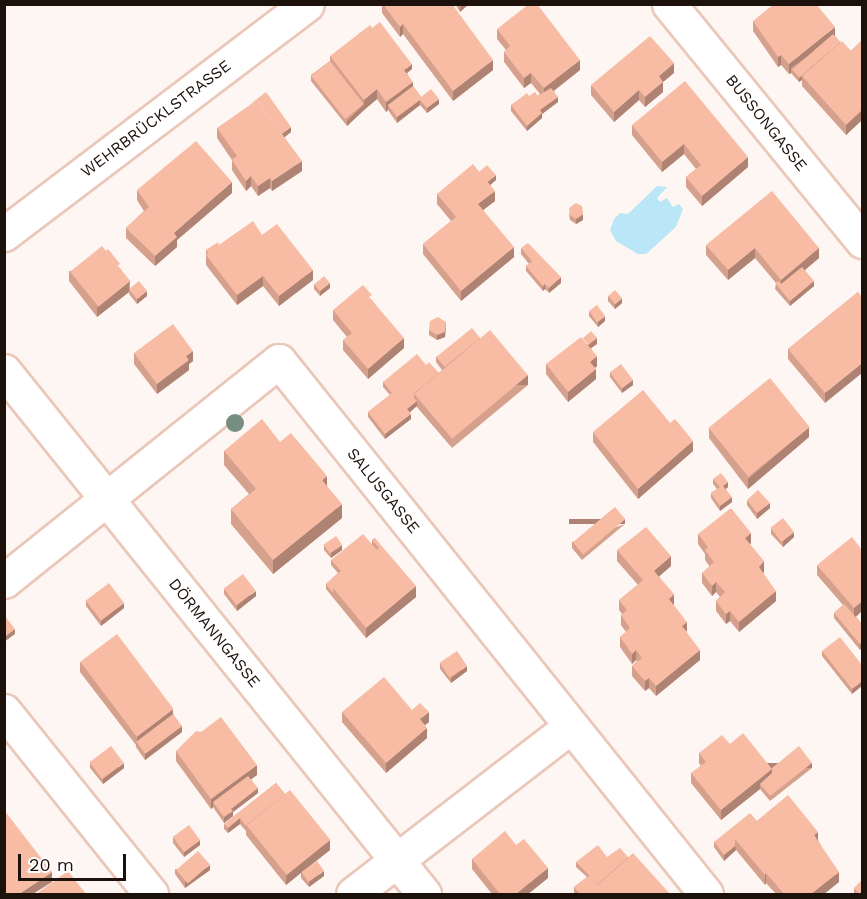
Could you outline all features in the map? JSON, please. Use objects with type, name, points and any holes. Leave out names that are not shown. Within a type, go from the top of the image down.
[{"type":"street","name":"WEHRBRÜCKLSTRASSE","points":[[4,234],[307,4]]},
{"type":"street","name":"BUSSONGASSE","points":[[669,4],[862,241]]},
{"type":"street","name":"SALUSGASSE","points":[[4,581],[279,361],[706,894]]},
{"type":"street","name":"DÖRMANNGASSE","points":[[4,371],[424,894]]},
{"type":"street","points":[[4,711],[152,894]]},
{"type":"street","points":[[353,894],[571,726]]},
{"type":"water","points":[[657,186],[667,187],[657,198],[660,202],[667,198],[673,207],[679,204],[683,209],[676,227],[646,254],[638,254],[616,241],[610,230],[614,219],[620,213],[628,214]]},
{"type":"building","points":[[383,4],[452,4],[493,60],[453,91],[403,24],[400,27]]},
{"type":"building","points":[[529,4],[537,4],[580,60],[544,88],[531,73],[524,78],[504,52],[510,46],[497,29]]},
{"type":"building","points":[[774,4],[816,4],[835,27],[789,64],[781,55],[778,57],[753,21]]},
{"type":"building","points":[[380,22],[412,64],[404,70],[372,28]]},
{"type":"building","points":[[370,25],[413,82],[386,102],[377,89],[364,100],[330,56]]},
{"type":"building","points":[[833,34],[840,42],[799,78],[792,69]]},
{"type":"building","points":[[650,36],[674,63],[659,76],[663,82],[645,97],[639,90],[614,112],[591,85]]},
{"type":"building","points":[[862,40],[862,110],[846,125],[802,76],[842,41],[851,51]]},
{"type":"building","points":[[330,61],[364,104],[345,119],[311,76]]},
{"type":"building","points":[[685,81],[748,157],[702,196],[686,177],[701,165],[684,144],[662,162],[632,125]]},
{"type":"building","points":[[413,86],[421,97],[431,89],[439,99],[427,108],[420,100],[397,117],[388,105]]},
{"type":"building","points":[[551,88],[558,97],[540,110],[542,113],[527,126],[511,105],[527,93],[529,96],[535,92],[538,96]]},
{"type":"building","points":[[266,92],[291,127],[282,134],[257,100],[249,105]]},
{"type":"building","points":[[257,100],[302,161],[272,181],[270,178],[258,186],[251,176],[246,181],[232,160],[237,156],[217,128]]},
{"type":"building","points":[[196,141],[232,182],[174,233],[177,237],[155,256],[126,228],[149,207],[137,190]]},
{"type":"building","points":[[473,164],[495,191],[478,204],[514,247],[461,291],[423,244],[456,217],[437,194]]},
{"type":"building","points":[[487,165],[496,175],[488,182],[479,172]]},
{"type":"building","points":[[772,191],[819,248],[781,280],[755,248],[728,270],[706,245]]},
{"type":"building","points":[[576,203],[582,206],[583,214],[576,219],[570,215],[569,208]]},
{"type":"building","points":[[253,221],[262,235],[277,224],[313,270],[279,296],[263,276],[237,295],[206,255],[208,253],[206,250],[218,242],[219,245]]},
{"type":"building","points":[[528,243],[561,277],[549,288],[545,284],[543,286],[526,266],[532,261],[521,248]]},
{"type":"building","points":[[102,246],[130,281],[98,307],[70,272]]},
{"type":"building","points":[[108,249],[120,264],[118,266],[106,251]]},
{"type":"building","points":[[802,267],[814,281],[790,301],[775,283],[778,281],[781,284]]},
{"type":"building","points":[[324,276],[330,283],[320,291],[314,285]]},
{"type":"building","points":[[139,281],[147,291],[137,299],[129,289]]},
{"type":"building","points":[[363,285],[372,295],[369,297],[404,338],[368,369],[343,340],[352,333],[333,310]]},
{"type":"building","points":[[615,290],[622,298],[615,304],[608,296]]},
{"type":"building","points":[[858,292],[862,297],[862,363],[825,393],[788,349]]},
{"type":"building","points":[[597,305],[605,316],[597,322],[589,311]]},
{"type":"building","points":[[438,317],[446,322],[445,332],[437,335],[429,330],[430,321]]},
{"type":"building","points":[[173,324],[193,351],[186,356],[189,360],[157,384],[134,353]]},
{"type":"building","points":[[472,328],[480,338],[444,367],[436,357]]},
{"type":"building","points":[[490,330],[528,375],[452,439],[414,394]]},
{"type":"building","points":[[591,331],[597,338],[589,345],[583,338]]},
{"type":"building","points":[[581,337],[597,356],[590,362],[596,369],[568,392],[546,364]]},
{"type":"building","points":[[417,354],[426,365],[429,362],[439,373],[414,393],[417,401],[407,409],[411,414],[385,434],[368,412],[392,393],[383,382]]},
{"type":"building","points":[[621,364],[633,380],[622,388],[610,372]]},
{"type":"building","points":[[770,378],[810,427],[748,477],[709,428]]},
{"type":"building","points":[[643,390],[670,423],[675,419],[693,441],[638,489],[593,432]]},
{"type":"building","points":[[262,419],[280,442],[291,433],[327,476],[322,480],[342,504],[273,560],[231,509],[256,489],[224,451]]},
{"type":"building","points":[[721,473],[728,482],[723,486],[732,497],[720,506],[711,493],[720,487],[713,479]]},
{"type":"building","points":[[758,490],[770,503],[757,513],[747,500]]},
{"type":"building","points":[[615,507],[625,519],[583,555],[573,542]]},
{"type":"building","points":[[731,508],[751,533],[745,538],[764,561],[759,567],[776,591],[739,622],[730,611],[726,614],[716,601],[725,592],[716,582],[712,586],[702,573],[714,562],[705,550],[708,547],[698,534]]},
{"type":"building","points":[[783,518],[794,532],[781,542],[770,528]]},
{"type":"building","points":[[646,527],[671,556],[654,571],[674,594],[669,599],[687,622],[682,626],[700,650],[656,686],[649,678],[645,681],[632,666],[642,658],[636,650],[632,654],[620,637],[630,628],[621,615],[627,610],[619,600],[643,580],[617,550]]},
{"type":"building","points":[[363,534],[377,550],[333,588],[333,593],[326,584],[341,571],[331,560]]},
{"type":"building","points":[[336,536],[342,545],[330,554],[324,544]]},
{"type":"building","points":[[852,537],[862,550],[862,601],[854,608],[817,565]]},
{"type":"building","points":[[375,538],[416,586],[366,628],[333,588],[379,548],[372,540]]},
{"type":"building","points":[[243,574],[256,591],[236,605],[224,588]]},
{"type":"building","points":[[109,583],[124,603],[101,620],[86,600]]},
{"type":"building","points":[[844,604],[862,624],[860,644],[834,613]]},
{"type":"building","points":[[4,615],[15,629],[4,637]]},
{"type":"building","points":[[117,634],[174,709],[137,737],[80,662]]},
{"type":"building","points":[[840,637],[862,665],[862,681],[852,689],[822,651]]},
{"type":"building","points":[[457,651],[467,666],[450,678],[440,663]]},
{"type":"building","points":[[384,677],[412,710],[420,703],[429,712],[420,719],[427,728],[386,763],[342,712]]},
{"type":"building","points":[[173,714],[182,726],[145,754],[136,742]]},
{"type":"building","points":[[221,717],[257,765],[211,799],[176,751],[196,731],[201,732]]},
{"type":"building","points":[[743,733],[772,769],[721,810],[691,773],[706,762],[699,753],[722,735],[730,744]]},
{"type":"building","points":[[111,746],[124,763],[102,779],[89,762]]},
{"type":"building","points":[[799,746],[812,763],[770,796],[760,784],[772,773],[772,768]]},
{"type":"building","points":[[248,776],[258,788],[224,817],[213,802]]},
{"type":"building","points":[[276,783],[285,794],[246,826],[240,818],[228,828],[224,824]]},
{"type":"building","points":[[290,790],[330,840],[287,875],[246,825]]},
{"type":"building","points":[[788,795],[818,832],[814,835],[839,872],[811,894],[784,894],[735,839]]},
{"type":"building","points":[[4,810],[52,872],[19,894],[4,894]]},
{"type":"building","points":[[750,813],[757,821],[735,839],[735,846],[724,855],[714,842]]},
{"type":"building","points":[[189,825],[200,840],[184,852],[173,837]]},
{"type":"building","points":[[505,831],[516,845],[524,839],[548,868],[516,894],[500,894],[472,859]]},
{"type":"building","points":[[598,845],[607,857],[620,848],[628,857],[598,884],[576,862]]},
{"type":"building","points":[[198,851],[210,865],[188,884],[176,870]]},
{"type":"building","points":[[633,853],[670,894],[580,894],[574,887],[590,875],[598,885]]},
{"type":"building","points":[[317,861],[324,871],[308,882],[301,872]]},
{"type":"building","points":[[68,871],[86,894],[36,894]]},
{"type":"building","points":[[862,880],[862,894],[859,894],[854,888]]}]
